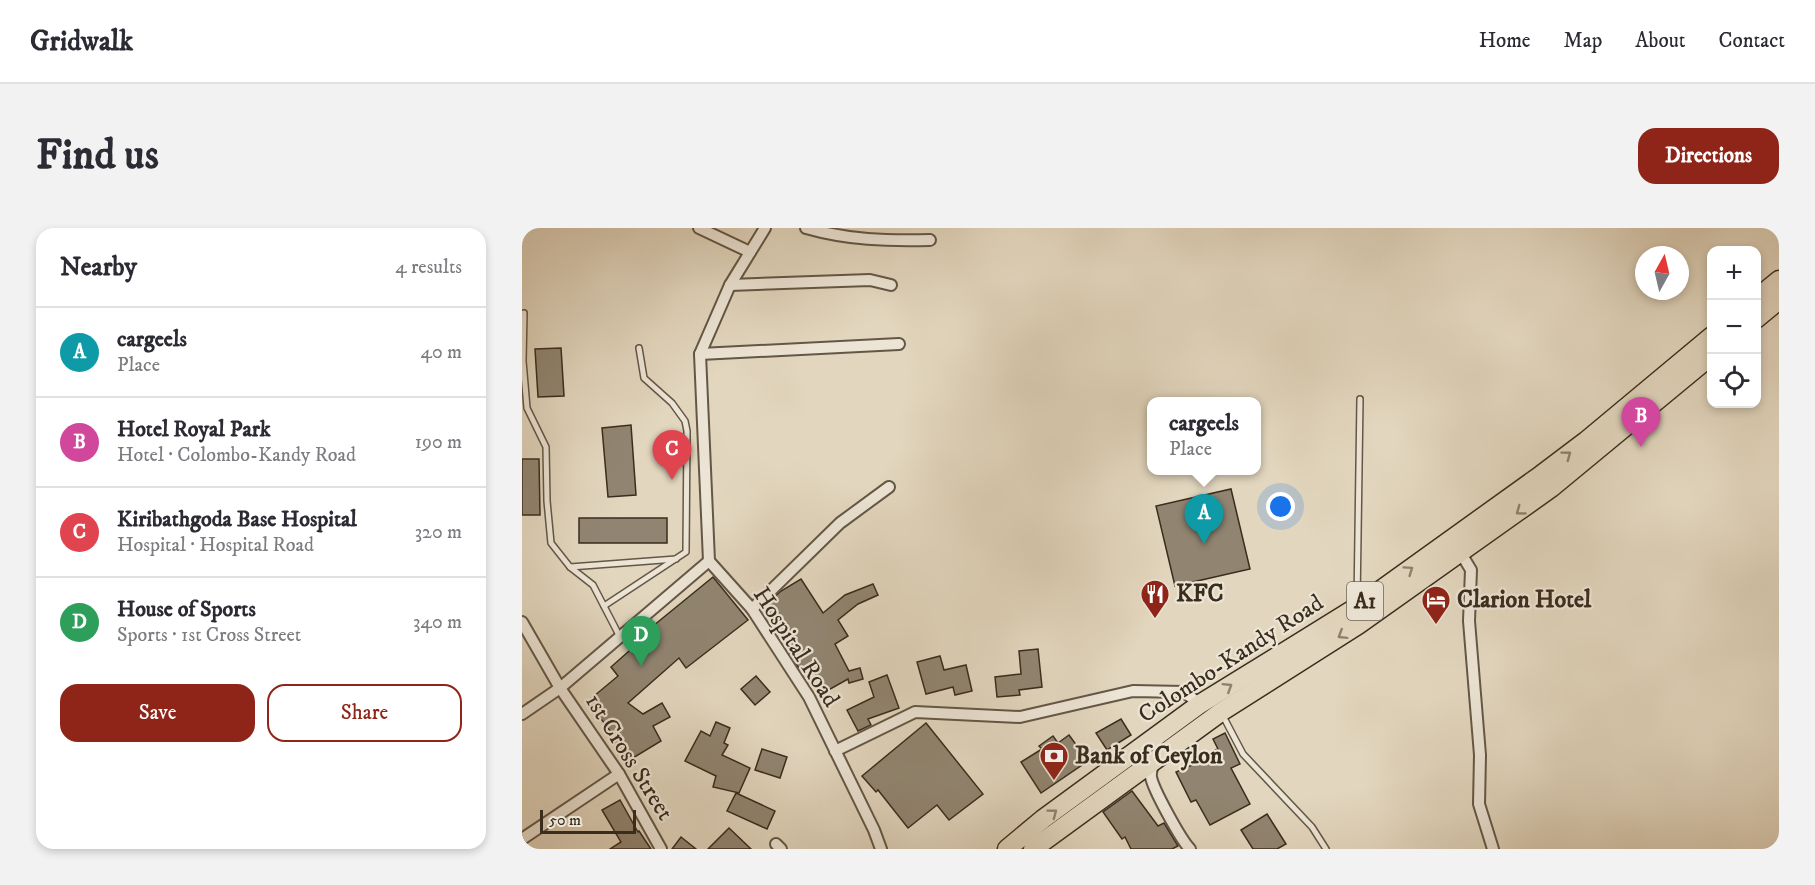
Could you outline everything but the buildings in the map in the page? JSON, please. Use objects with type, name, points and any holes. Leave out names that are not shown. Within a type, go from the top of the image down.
[{"type":"highway","points":[[1761,295],[1779,280]]},
{"type":"highway","points":[[1761,315],[1779,300]]},
{"type":"highway","name":"Colombo-Kandy Road","points":[[1007,849],[1041,821],[1150,751],[1221,712],[1358,625],[1707,340]]},
{"type":"highway","name":"Colombo-Kandy Road","points":[[1033,849],[1150,751],[1200,704],[1560,481],[1707,359]]},
{"type":"street","points":[[699,228],[750,252]]},
{"type":"street","points":[[522,714],[560,688],[709,561],[700,354],[730,285],[765,228]]},
{"type":"street","points":[[806,228],[828,234],[881,242],[930,240]]},
{"type":"street","points":[[730,285],[870,280],[891,285]]},
{"type":"street","points":[[700,354],[899,344]]},
{"type":"street","points":[[752,609],[840,523],[889,487]]},
{"type":"street","points":[[1457,546],[1472,576],[1469,621],[1480,755],[1479,804],[1493,849]]},
{"type":"street","name":"Hospital Road","points":[[709,561],[752,609],[809,697],[881,849]]},
{"type":"street","name":"1st Cross Street","points":[[522,622],[560,688],[619,774],[661,849]]},
{"type":"street","points":[[835,751],[915,712],[1020,717],[1133,692],[1184,692],[1200,704]]},
{"type":"street","points":[[1150,751],[1150,776],[1168,815],[1183,842],[1190,849]]},
{"type":"street","points":[[522,838],[619,774]]},
{"type":"lane","points":[[524,312],[523,361],[527,408],[546,447],[547,501],[551,543],[570,567],[592,585],[620,637]]},
{"type":"lane","points":[[604,606],[686,552],[687,431],[685,420],[672,403],[644,378],[639,348]]},
{"type":"lane","points":[[1357,607],[1360,399]]},
{"type":"lane","points":[[570,567],[678,558]]},
{"type":"lane","points":[[1221,712],[1244,754],[1312,826],[1326,849]]},
{"type":"place","name":"Hotel Royal Park","points":[[1641,447]]},
{"type":"place","name":"Kiribathgoda Base Hospital","points":[[672,480]]},
{"type":"place","name":"cargeels","points":[[1204,544]]},
{"type":"place","name":"KFC","points":[[1155,620]]},
{"type":"place","name":"Clarion Hotel","points":[[1436,626]]},
{"type":"place","name":"House of Sports","points":[[641,666]]},
{"type":"place","name":"Bank of Ceylon","points":[[1054,782]]}]
